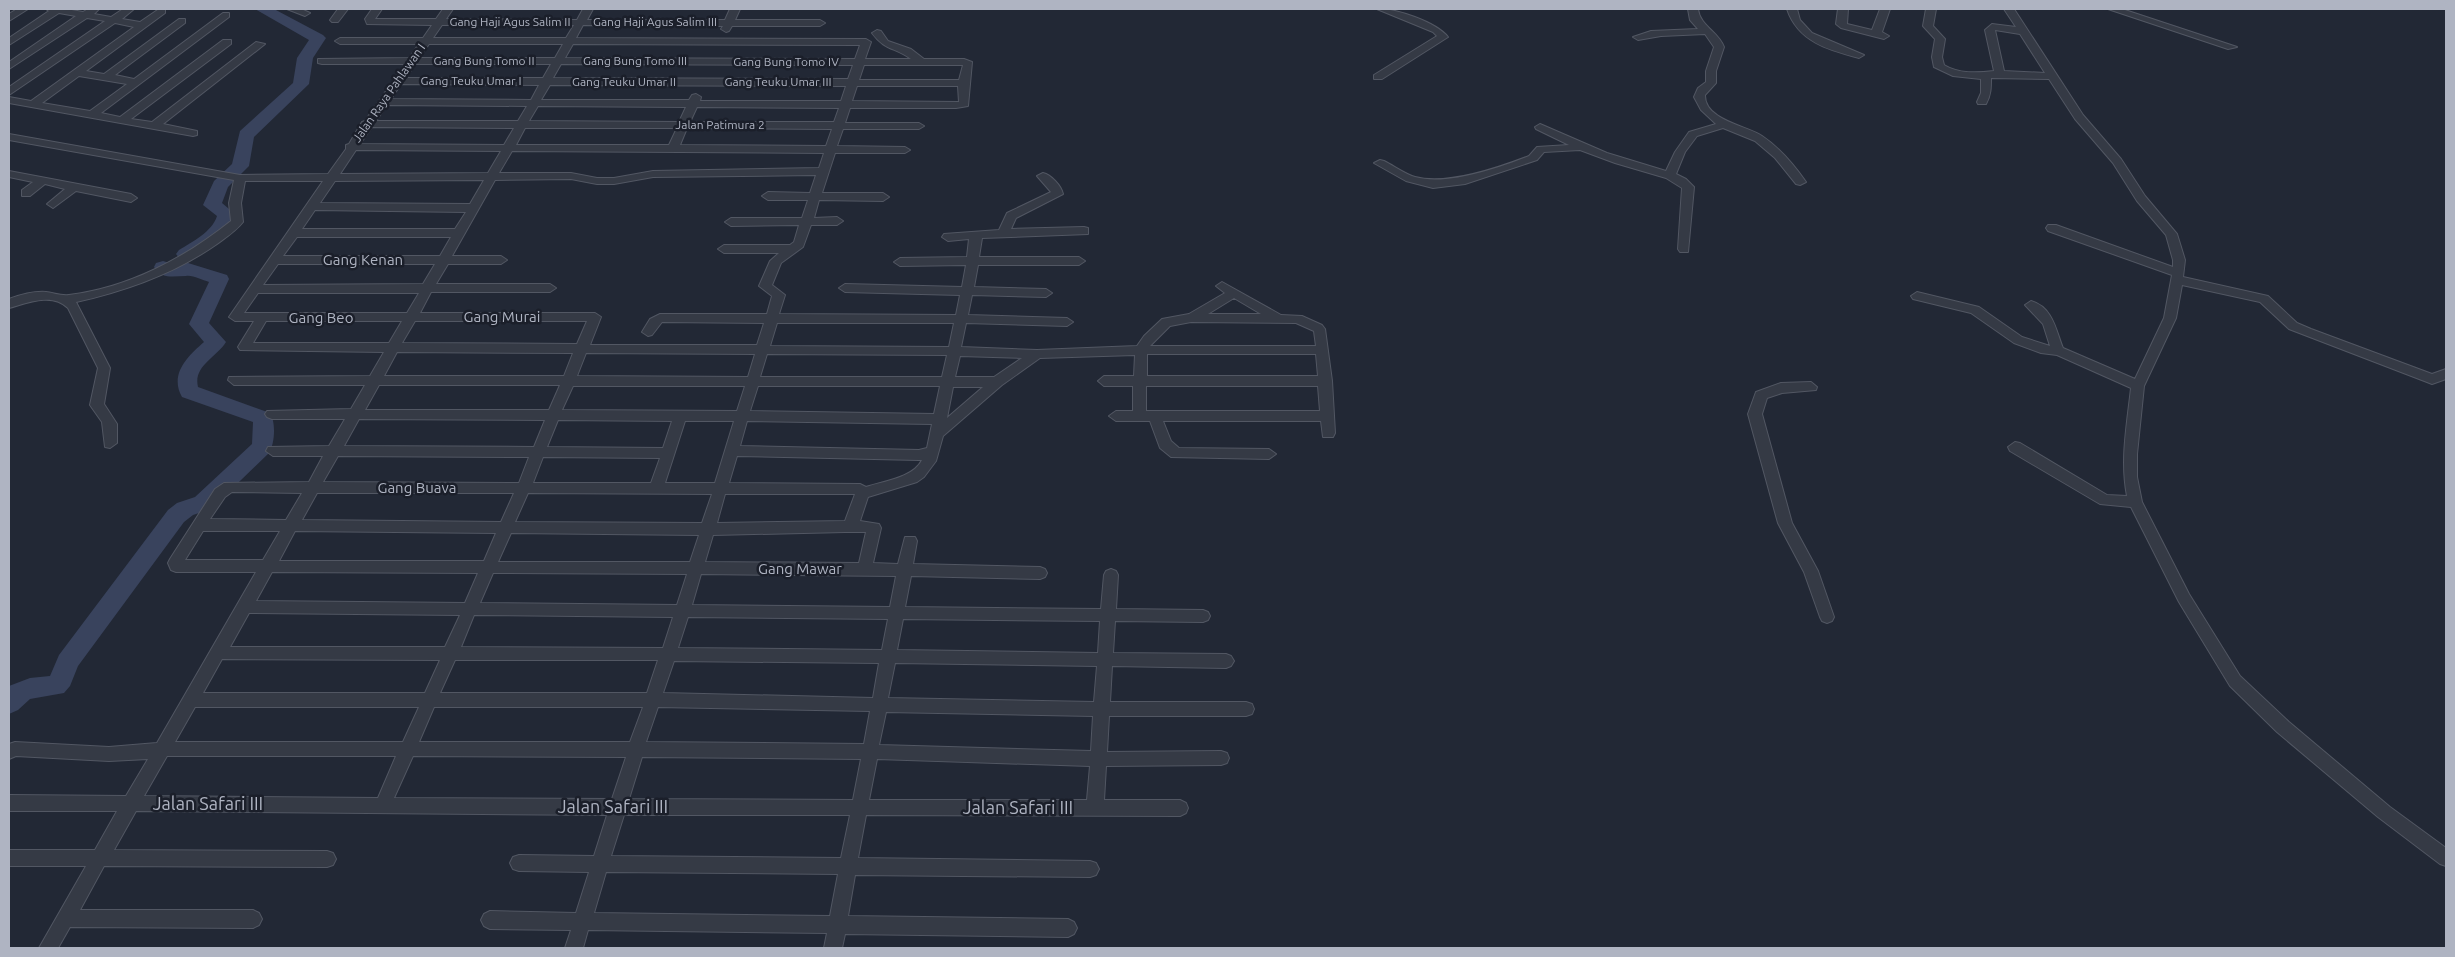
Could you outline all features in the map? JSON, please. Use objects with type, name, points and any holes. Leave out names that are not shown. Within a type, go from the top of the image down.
[{"type":"street","points":[[9,18],[23,9]]},
{"type":"street","points":[[9,42],[56,9],[141,25]]},
{"type":"street","points":[[9,66],[94,9]]},
{"type":"street","points":[[9,92],[129,9]]},
{"type":"street","points":[[292,9],[305,13]]},
{"type":"street","points":[[335,20],[343,9]]},
{"type":"street","name":"Gang Haji Agus Salim II","points":[[377,9],[369,21],[581,22]]},
{"type":"street","name":"Jalan Raya Pahlawan I","points":[[330,177],[448,9]]},
{"type":"street","points":[[48,948],[268,567],[312,487],[375,381],[425,289],[492,177],[588,9]]},
{"type":"street","points":[[673,148],[735,9]]},
{"type":"street","points":[[1378,77],[1443,37],[1436,30],[1382,9]]},
{"type":"street","points":[[1693,9],[1695,21],[1717,41],[1719,52],[1710,69],[1711,83],[1702,90],[1699,97],[1701,103],[1723,124],[1752,134],[1763,141],[1788,166],[1800,182]]},
{"type":"street","points":[[1792,9],[1797,25],[1814,39],[1859,55]]},
{"type":"street","points":[[1843,9],[1841,24],[1880,35],[1885,9]]},
{"type":"street","points":[[1931,9],[1928,26],[1940,39],[1937,57],[1939,67],[1953,73],[2050,76]]},
{"type":"street","points":[[2009,9],[2050,76],[2079,118],[2111,154],[2170,234],[2179,260],[2170,318],[2131,384],[2129,502],[2184,598],[2235,681],[2283,727],[2384,812],[2446,858]]},
{"type":"street","points":[[2113,9],[2232,46]]},
{"type":"street","points":[[33,104],[162,11]]},
{"type":"street","points":[[92,115],[226,15]]},
{"type":"street","points":[[106,77],[182,21]]},
{"type":"street","name":"Gang Haji Agus Salim III","points":[[581,22],[820,23]]},
{"type":"street","points":[[2000,74],[1990,30],[1992,27],[1997,27],[2022,31]]},
{"type":"street","points":[[1638,37],[1645,34],[1682,34],[1707,31]]},
{"type":"street","points":[[877,33],[884,43],[907,51],[922,62]]},
{"type":"street","points":[[340,41],[866,42],[799,244],[776,261],[765,286],[778,295],[772,318],[696,570],[617,807],[574,948]]},
{"type":"street","points":[[123,120],[227,42]]},
{"type":"street","points":[[154,126],[260,44]]},
{"type":"street","name":"Gang Bung Tomo II","points":[[322,61],[558,62]]},
{"type":"street","name":"Gang Bung Tomo III","points":[[558,62],[712,61]]},
{"type":"street","name":"Gang Bung Tomo IV","points":[[712,61],[860,62]]},
{"type":"street","points":[[383,102],[964,104],[963,83],[968,63],[860,62]]},
{"type":"street","points":[[76,72],[134,82]]},
{"type":"street","points":[[1982,102],[1986,93],[1986,75]]},
{"type":"street","name":"Gang Teuku Umar I","points":[[397,81],[546,82]]},
{"type":"street","name":"Gang Teuku Umar II","points":[[546,82],[703,82]]},
{"type":"street","name":"Gang Teuku Umar III","points":[[703,82],[963,83]]},
{"type":"street","points":[[9,100],[193,133]]},
{"type":"street","name":"Jalan Patimura 2","points":[[366,124],[920,126]]},
{"type":"street","points":[[1670,175],[1680,152],[1693,134],[1723,124]]},
{"type":"street","points":[[1540,127],[1582,149],[1628,165],[1670,175],[1682,181],[1688,187],[1684,249]]},
{"type":"street","points":[[9,137],[238,177],[571,176],[597,181],[614,181],[653,174],[824,171]]},
{"type":"street","points":[[1380,163],[1410,179],[1433,184],[1461,182],[1477,175],[1523,162],[1533,158],[1541,149],[1564,147],[1582,149]]},
{"type":"street","points":[[350,148],[905,150]]},
{"type":"street","points":[[9,174],[131,198]]},
{"type":"street","points":[[1003,233],[1011,216],[1058,194],[1056,189],[1043,176]]},
{"type":"street","points":[[9,304],[31,297],[43,296],[66,299],[157,274],[198,253],[237,222],[238,177]]},
{"type":"street","points":[[254,289],[278,260],[293,233],[330,177]]},
{"type":"street","points":[[26,193],[42,180]]},
{"type":"street","points":[[53,204],[74,187]]},
{"type":"street","points":[[768,196],[883,197]]},
{"type":"street","points":[[310,206],[472,208]]},
{"type":"street","points":[[731,222],[837,221]]},
{"type":"street","points":[[2052,228],[2178,276],[2264,299],[2293,326],[2315,336],[2432,379],[2446,374]]},
{"type":"street","points":[[948,236],[1084,231]]},
{"type":"street","points":[[293,233],[458,233]]},
{"type":"street","points":[[850,528],[862,493],[920,474],[929,460],[937,434],[967,291],[975,237],[980,234]]},
{"type":"street","points":[[724,249],[793,249]]},
{"type":"street","name":"Gang Kenan","points":[[278,260],[501,260]]},
{"type":"street","points":[[900,262],[1079,261]]},
{"type":"street","points":[[1222,286],[1278,319]]},
{"type":"street","points":[[254,289],[550,288]]},
{"type":"street","points":[[844,288],[1046,293]]},
{"type":"street","name":"Gang Beo","points":[[254,289],[236,315],[238,318],[409,318]]},
{"type":"street","points":[[1191,318],[1234,293]]},
{"type":"street","points":[[1918,296],[1975,310],[2018,340],[2041,349],[2059,351],[2131,384]]},
{"type":"street","points":[[66,299],[73,306],[104,368],[97,404],[108,415],[111,426],[110,443]]},
{"type":"street","points":[[2031,305],[2038,310],[2052,329],[2055,346],[2059,351]]},
{"type":"street","name":"Gang Murai","points":[[409,318],[595,317],[582,350]]},
{"type":"street","points":[[262,318],[244,347],[953,351],[1037,354],[1140,350],[1323,350]]},
{"type":"street","points":[[648,332],[654,322],[660,318],[960,319],[1067,322]]},
{"type":"street","points":[[1139,416],[1138,382],[1140,350],[1148,339],[1166,322],[1191,318],[1298,319],[1318,328],[1321,332],[1326,381],[1328,433]]},
{"type":"street","points":[[383,805],[523,489],[582,350]]},
{"type":"street","points":[[937,434],[997,382],[1037,354]]},
{"type":"street","points":[[234,380],[997,382]]},
{"type":"street","points":[[1104,382],[1326,381]]},
{"type":"street","points":[[1811,387],[1781,388],[1761,395],[1755,414],[1785,523],[1811,571],[1826,617]]},
{"type":"street","points":[[272,414],[742,416],[939,419]]},
{"type":"street","points":[[656,489],[680,416]]},
{"type":"street","points":[[1116,416],[1327,416]]},
{"type":"street","points":[[1155,416],[1166,444],[1176,453],[1269,454]]},
{"type":"street","points":[[2015,447],[2105,500],[2129,502]]},
{"type":"street","points":[[274,451],[669,453]]},
{"type":"street","points":[[732,451],[920,455],[931,452]]},
{"type":"street","name":"Gang Buava","points":[[201,525],[220,493],[229,487],[860,489],[862,493]]},
{"type":"street","points":[[201,525],[708,530],[850,528],[868,526],[874,528],[865,569]]},
{"type":"street","name":"Gang Mawar","points":[[201,525],[175,563],[176,566],[696,570],[865,569],[904,572],[1040,574]]},
{"type":"street","points":[[833,948],[881,703],[910,541]]},
{"type":"street","points":[[1095,808],[1111,575]]},
{"type":"street","points":[[245,607],[1203,616]]},
{"type":"street","points":[[219,652],[668,654],[1226,661]]},
{"type":"street","points":[[191,700],[652,700],[881,703],[1103,709],[1246,709]]},
{"type":"street","points":[[9,752],[15,750],[105,752],[163,749],[636,749],[871,752],[1097,759],[1221,758]]},
{"type":"street","name":"Jalan Safari III","points":[[9,803],[1180,808]]},
{"type":"street","points":[[9,858],[327,859]]},
{"type":"street","points":[[519,863],[1090,869]]},
{"type":"street","points":[[65,918],[254,919]]},
{"type":"street","points":[[490,920],[838,923],[1068,928]]},
{"type":"waterway","points":[[185,254],[203,242],[221,226],[226,214],[212,205],[220,185],[240,166],[246,135],[301,84],[305,58],[318,38],[263,9]]},
{"type":"waterway","points":[[9,703],[13,697],[23,690],[56,686],[62,679],[67,662],[176,516],[185,509],[203,503],[262,447],[263,418],[189,392],[187,384],[189,370],[216,342],[199,324],[220,279],[188,269],[174,272],[163,267]]}]
